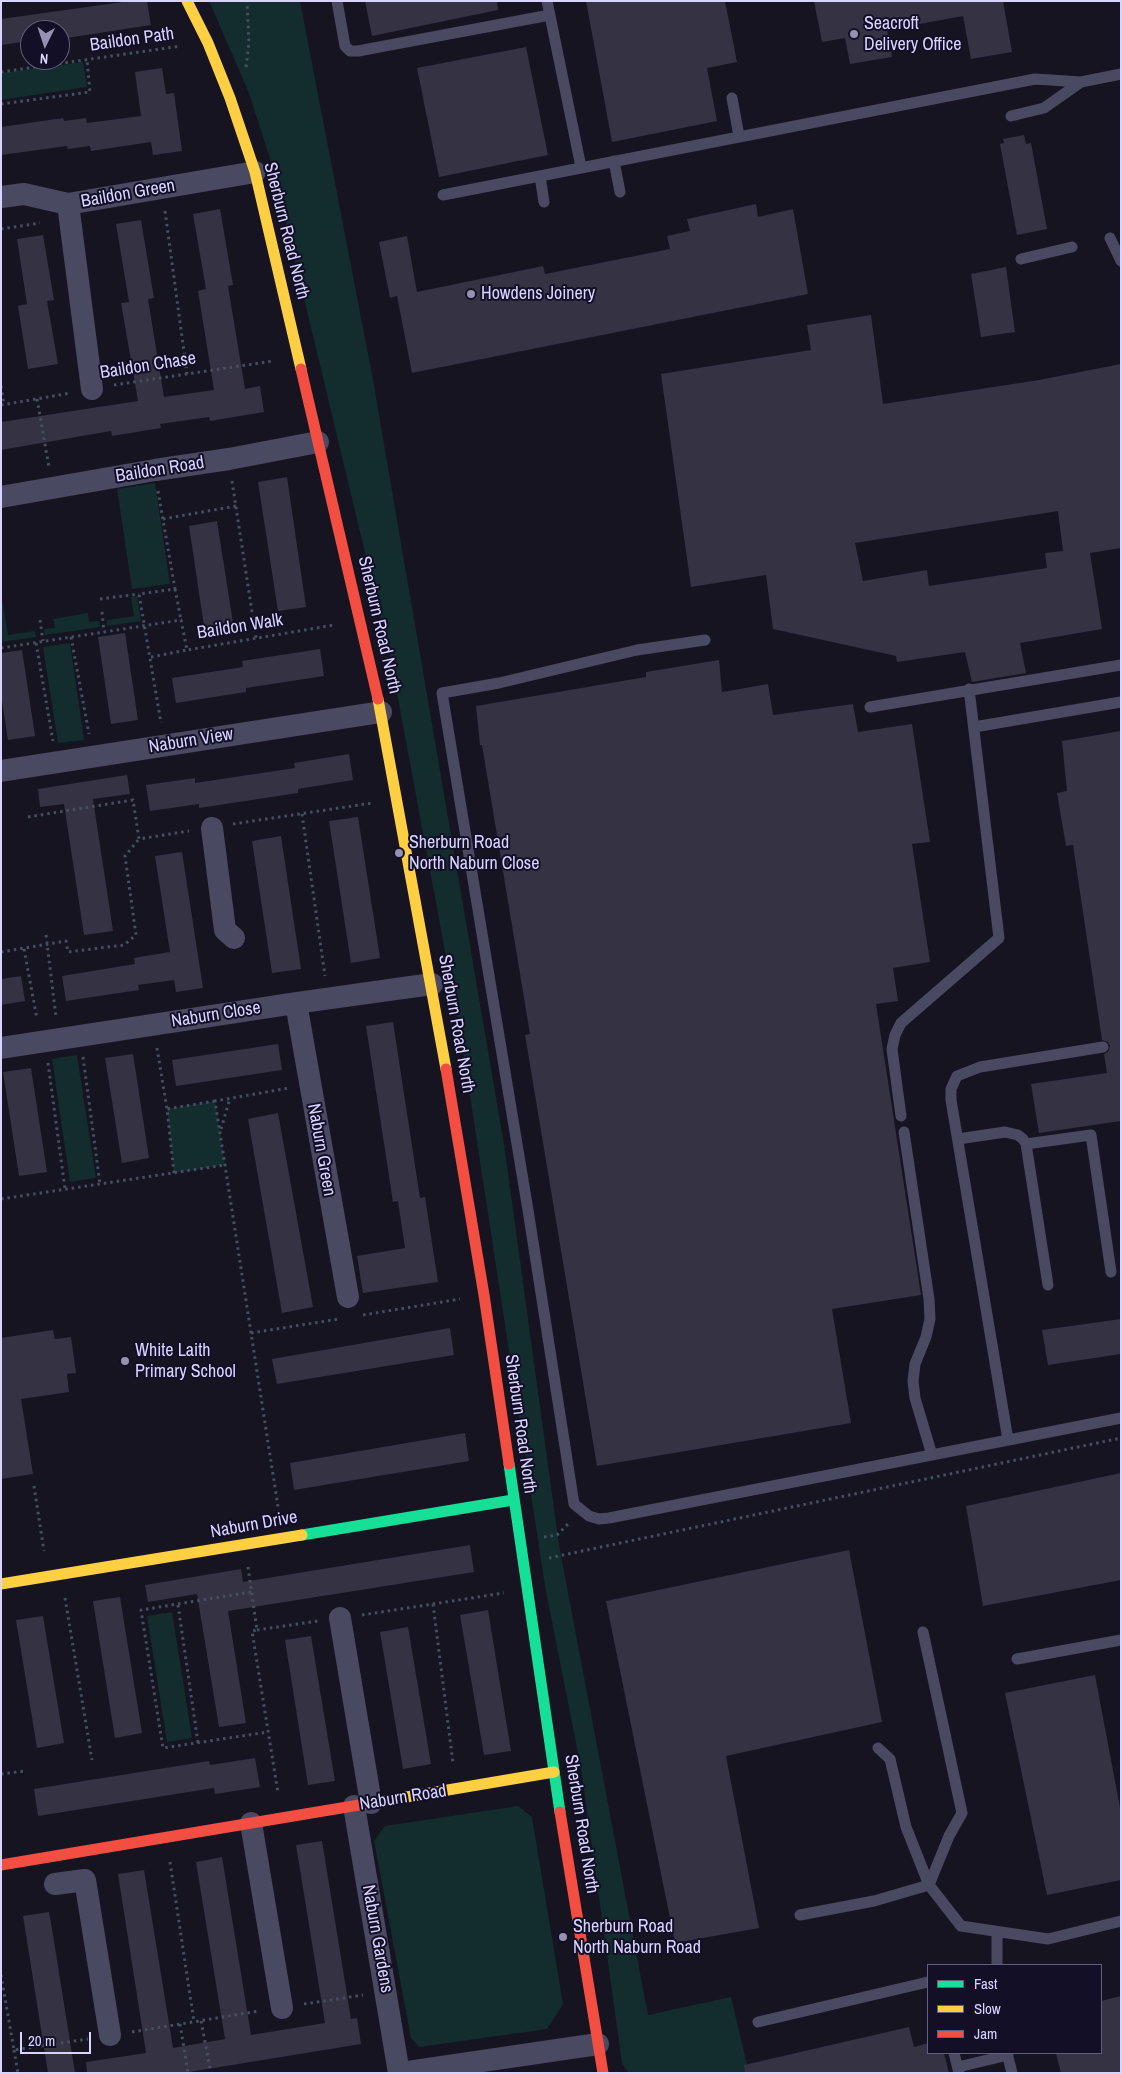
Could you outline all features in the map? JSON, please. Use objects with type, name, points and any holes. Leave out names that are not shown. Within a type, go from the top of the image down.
[{"type":"street","name":"Sherburn Road North","points":[[187,1],[208,43],[242,130],[255,172],[381,712],[432,984],[484,1295],[554,1772],[603,2073]]},
{"type":"street","name":"Baildon Green","points":[[1,197],[24,194],[69,211],[162,188],[255,172]]},
{"type":"street","points":[[69,211],[92,389]]},
{"type":"street","name":"Baildon Road","points":[[1,497],[318,442]]},
{"type":"street","name":"Naburn View","points":[[1,771],[381,712]]},
{"type":"street","points":[[212,828],[225,930],[234,938]]},
{"type":"street","name":"Naburn Close","points":[[1,1048],[432,984]]},
{"type":"street","name":"Naburn Green","points":[[296,1003],[350,1310]]},
{"type":"street","name":"Naburn Drive","points":[[1,1584],[513,1500]]},
{"type":"street","name":"Naburn Gardens","points":[[340,1618],[385,1992],[400,2073]]},
{"type":"street","name":"Naburn Road","points":[[1,1865],[554,1772]]},
{"type":"street","points":[[251,1823],[282,2008]]},
{"type":"street","points":[[56,1884],[85,1880],[110,2036]]},
{"type":"street","points":[[400,2073],[598,2044]]},
{"type":"lane","points":[[337,1],[345,46],[350,51],[550,16]]},
{"type":"lane","points":[[548,1],[581,167]]},
{"type":"lane","points":[[443,195],[1035,78],[1081,82],[1121,74]]},
{"type":"lane","points":[[1012,116],[1044,108],[1081,82]]},
{"type":"lane","points":[[732,98],[739,136]]},
{"type":"lane","points":[[614,161],[620,192]]},
{"type":"lane","points":[[540,176],[544,202]]},
{"type":"lane","points":[[1110,238],[1121,261]]},
{"type":"lane","points":[[1021,259],[1072,247]]},
{"type":"lane","points":[[705,640],[637,650],[499,683],[442,694],[528,1210],[574,1504],[589,1516],[609,1518],[1121,1418]]},
{"type":"lane","points":[[870,707],[1121,665]]},
{"type":"lane","points":[[901,1116],[892,1049],[895,1035],[901,1023],[999,938],[969,689]]},
{"type":"lane","points":[[974,727],[1121,702]]},
{"type":"lane","points":[[1008,1440],[951,1089],[957,1076],[980,1067],[1103,1047]]},
{"type":"lane","points":[[904,1132],[929,1299],[930,1318],[926,1337],[915,1364],[913,1381],[915,1398],[932,1455]]},
{"type":"lane","points":[[958,1139],[1012,1132],[1018,1135],[1026,1144],[1048,1285]]},
{"type":"lane","points":[[1026,1144],[1091,1135],[1111,1272]]},
{"type":"lane","points":[[923,1632],[962,1813],[949,1836],[928,1885]]},
{"type":"lane","points":[[1017,1659],[1121,1640]]},
{"type":"lane","points":[[878,1748],[890,1759],[906,1827],[928,1885],[961,1926],[1048,1939],[1121,1921]]},
{"type":"lane","points":[[800,1915],[874,1901],[928,1885]]},
{"type":"lane","points":[[997,1932],[997,1964]]},
{"type":"lane","points":[[758,2022],[927,1982]]},
{"type":"lane","points":[[954,2054],[958,2070],[1007,2054],[1012,2073]]},
{"type":"path","points":[[246,69],[248,43],[247,1]]},
{"type":"path","name":"Baildon Path","points":[[1,72],[208,43]]},
{"type":"path","points":[[1,104],[90,92],[87,60]]},
{"type":"path","points":[[162,188],[187,374]]},
{"type":"path","points":[[1,228],[69,211]]},
{"type":"path","name":"Baildon Chase","points":[[3,405],[298,357]]},
{"type":"path","points":[[1,386],[3,405]]},
{"type":"path","points":[[37,399],[53,488]]},
{"type":"path","points":[[228,459],[256,638]]},
{"type":"path","points":[[155,470],[181,620]]},
{"type":"path","points":[[162,519],[236,506]]},
{"type":"path","points":[[100,599],[175,589]]},
{"type":"path","points":[[139,594],[151,657],[164,745]]},
{"type":"path","points":[[102,612],[104,632]]},
{"type":"path","points":[[40,620],[43,642]]},
{"type":"path","name":"Baildon Walk","points":[[1,648],[181,620],[186,650],[360,621]]},
{"type":"path","points":[[72,637],[93,757]]},
{"type":"path","points":[[36,643],[56,762]]},
{"type":"path","points":[[151,657],[186,650]]},
{"type":"path","points":[[302,814],[328,998]]},
{"type":"path","points":[[1,952],[66,941],[68,952],[124,945],[136,935],[124,856],[140,839]]},
{"type":"path","points":[[46,936],[48,1058],[65,1189]]},
{"type":"path","points":[[24,948],[49,1041]]},
{"type":"path","points":[[154,1025],[174,1173]]},
{"type":"path","points":[[80,1036],[100,1184]]},
{"type":"path","points":[[166,1109],[309,1084]]},
{"type":"path","points":[[220,1131],[230,1098]]},
{"type":"path","points":[[215,1101],[283,1538]]},
{"type":"path","points":[[1,1199],[225,1165]]},
{"type":"path","points":[[251,1333],[350,1310],[484,1295]]},
{"type":"path","points":[[523,1563],[1121,1438]]},
{"type":"path","points":[[34,1486],[48,1577]]},
{"type":"path","points":[[519,1541],[557,1534],[581,1511]]},
{"type":"path","points":[[244,1545],[257,1630]]},
{"type":"path","points":[[60,1574],[92,1760]]},
{"type":"path","points":[[282,1818],[252,1632],[527,1589]]},
{"type":"path","points":[[251,1592],[141,1610],[163,1748],[268,1732]]},
{"type":"path","points":[[433,1604],[456,1789]]},
{"type":"path","points":[[178,1605],[198,1743]]},
{"type":"path","points":[[1,1774],[25,1770]]},
{"type":"path","points":[[166,1838],[194,2022]]},
{"type":"path","points":[[1,1975],[18,2073]]},
{"type":"path","points":[[14,2050],[385,1992]]},
{"type":"path","points":[[202,2021],[210,2073]]},
{"type":"path","points":[[180,2024],[188,2073]]},
{"type":"green space","points":[[209,1],[300,1],[373,380],[504,1144],[559,1545],[648,2015],[731,1997],[749,2073],[629,2073],[622,2063],[581,1768],[545,1586],[461,1037],[391,661],[272,165],[249,93]]},
{"type":"green space","points":[[83,62],[87,87],[1,100],[1,73],[23,70],[70,70],[70,64]]},
{"type":"green space","points":[[155,483],[170,584],[132,589],[117,489]]},
{"type":"green space","points":[[1,592],[8,635],[35,631],[36,637],[1,642]]},
{"type":"green space","points":[[137,596],[141,621],[107,626],[107,620],[134,616],[131,597]]},
{"type":"green space","points":[[88,613],[89,622],[99,621],[100,627],[45,635],[44,629],[55,628],[53,619]]},
{"type":"green space","points":[[70,643],[84,740],[58,743],[43,647]]},
{"type":"green space","points":[[77,1055],[96,1178],[70,1182],[52,1059]]},
{"type":"green space","points":[[215,1101],[225,1165],[174,1173],[167,1109]]},
{"type":"green space","points":[[172,1612],[192,1738],[167,1742],[147,1616]]},
{"type":"green space","points":[[518,1806],[532,1817],[563,2004],[547,2029],[419,2047],[411,2038],[374,1841],[385,1826]]},
{"type":"building","points":[[130,1],[147,1],[151,25],[70,37],[70,20],[20,20],[20,42],[1,45],[1,19]]},
{"type":"building","points":[[365,1],[497,1],[498,10],[372,36]]},
{"type":"building","points":[[586,1],[725,1],[737,62],[707,68],[717,121],[612,142]]},
{"type":"building","points":[[814,1],[1003,1],[1012,52],[971,59],[963,16],[887,30],[892,57],[850,64],[845,38],[822,42]]},
{"type":"building","points":[[526,47],[548,155],[439,177],[417,68]]},
{"type":"building","points":[[162,68],[166,94],[174,93],[182,151],[153,155],[151,142],[91,151],[90,146],[68,149],[67,146],[1,155],[1,127],[63,118],[64,121],[86,118],[87,123],[141,116],[135,72]]},
{"type":"building","points":[[1024,135],[1026,144],[1031,143],[1047,229],[1017,235],[1000,144],[1004,143],[1003,139]]},
{"type":"building","points":[[756,204],[758,217],[793,209],[808,294],[412,373],[397,296],[390,298],[379,242],[407,236],[417,292],[543,266],[545,274],[670,249],[667,236],[690,231],[687,219]]},
{"type":"building","points":[[220,209],[233,285],[228,286],[245,389],[260,386],[264,412],[210,421],[209,417],[160,424],[161,428],[112,436],[111,431],[1,450],[1,422],[138,401],[121,303],[129,302],[116,224],[141,220],[154,298],[148,299],[164,397],[214,390],[198,291],[206,289],[193,214]]},
{"type":"building","points":[[43,235],[54,300],[47,301],[58,364],[28,369],[18,306],[27,304],[17,239]]},
{"type":"building","points":[[1006,267],[1015,332],[981,337],[971,274]]},
{"type":"building","points":[[871,315],[883,404],[1039,380],[1121,364],[1121,548],[1090,553],[1102,629],[1020,643],[1026,673],[972,682],[965,652],[897,662],[896,656],[773,629],[766,575],[691,587],[661,374],[811,350],[807,325]],"holes":[[[1058,511],[1063,551],[1045,553],[1047,568],[929,586],[927,570],[863,581],[855,543]]]},
{"type":"building","points":[[287,477],[306,607],[278,611],[258,482]]},
{"type":"building","points":[[217,521],[234,629],[205,633],[189,526]]},
{"type":"building","points":[[125,633],[138,720],[111,724],[98,637]]},
{"type":"building","points":[[320,649],[324,676],[246,688],[246,692],[176,703],[172,678],[243,667],[242,661]]},
{"type":"building","points":[[22,650],[35,736],[8,740],[1,695],[1,653]]},
{"type":"building","points":[[719,660],[722,692],[768,684],[773,715],[853,704],[858,732],[912,724],[930,842],[912,844],[930,962],[893,968],[898,1001],[876,1004],[921,1295],[832,1309],[851,1423],[597,1466],[525,1035],[530,1034],[482,745],[480,745],[476,706],[646,677],[646,672]]},
{"type":"building","points":[[1121,731],[1121,1121],[1039,1133],[1031,1084],[1107,1073],[1104,1054],[1108,1052],[1110,1046],[1108,1042],[1102,1040],[1073,845],[1066,846],[1057,793],[1067,791],[1062,741]]},
{"type":"building","points":[[349,754],[353,780],[298,789],[298,793],[199,808],[199,804],[150,811],[146,785],[195,778],[195,783],[295,768],[294,763]]},
{"type":"building","points":[[127,775],[130,794],[93,799],[113,931],[84,935],[64,804],[40,807],[38,789]]},
{"type":"building","points":[[358,817],[380,958],[351,963],[329,821]]},
{"type":"building","points":[[281,836],[301,969],[272,973],[252,841]]},
{"type":"building","points":[[182,852],[203,988],[176,992],[174,980],[138,985],[139,990],[66,1001],[62,976],[135,964],[134,958],[170,952],[155,856]]},
{"type":"building","points":[[21,976],[25,1001],[1,1005],[1,979]]},
{"type":"building","points":[[393,1022],[420,1198],[425,1197],[438,1282],[363,1293],[357,1256],[405,1248],[398,1201],[393,1202],[366,1026]]},
{"type":"building","points":[[278,1044],[282,1070],[176,1086],[172,1060]]},
{"type":"building","points":[[133,1054],[149,1158],[122,1163],[105,1058]]},
{"type":"building","points":[[31,1068],[47,1172],[19,1176],[3,1072]]},
{"type":"building","points":[[278,1113],[313,1307],[282,1313],[248,1119]]},
{"type":"building","points":[[1121,1319],[1121,1354],[1048,1365],[1042,1330]]},
{"type":"building","points":[[450,1328],[454,1355],[277,1384],[272,1359]]},
{"type":"building","points":[[53,1330],[55,1339],[71,1337],[76,1373],[67,1374],[69,1392],[21,1399],[33,1474],[1,1479],[1,1338]]},
{"type":"building","points":[[465,1433],[469,1461],[294,1490],[290,1463]]},
{"type":"building","points":[[1121,1473],[1121,1580],[983,1606],[966,1506]]},
{"type":"building","points":[[470,1545],[474,1572],[228,1611],[246,1723],[219,1727],[197,1594],[148,1602],[145,1585],[241,1569],[243,1582]]},
{"type":"building","points":[[849,1550],[882,1722],[726,1756],[759,1928],[675,1943],[606,1601]]},
{"type":"building","points":[[120,1597],[142,1733],[115,1738],[93,1601]]},
{"type":"building","points":[[488,1610],[511,1751],[484,1755],[460,1615]]},
{"type":"building","points":[[43,1616],[64,1743],[37,1748],[16,1620]]},
{"type":"building","points":[[408,1627],[431,1764],[403,1769],[380,1632]]},
{"type":"building","points":[[311,1636],[335,1781],[308,1785],[285,1640]]},
{"type":"building","points":[[1095,1675],[1121,1813],[1121,1880],[1047,1895],[1005,1693]]},
{"type":"building","points":[[255,1758],[260,1787],[215,1794],[214,1788],[38,1816],[34,1789],[209,1761],[210,1765]]},
{"type":"building","points":[[322,1841],[351,2019],[357,2018],[361,2044],[183,2073],[87,2073],[86,2062],[146,2053],[118,1874],[144,1870],[173,2048],[225,2039],[196,1862],[222,1857],[251,2035],[325,2023],[296,1845]]},
{"type":"building","points":[[49,1912],[75,2073],[48,2073],[23,1916]]},
{"type":"building","points":[[1121,1996],[1121,2073],[1061,2073],[1056,2054],[1102,2054],[1102,2001]]},
{"type":"building","points":[[909,2027],[914,2047],[927,2043],[927,2054],[944,2054],[949,2073],[745,2073],[744,2065]]},
{"type":"traffic: fast","points":[[509,1464],[560,1812]]},
{"type":"traffic: fast","points":[[302,1535],[513,1500]]},
{"type":"traffic: slow","points":[[187,1],[208,43],[230,98],[255,172],[301,369]]},
{"type":"traffic: slow","points":[[378,699],[446,1069]]},
{"type":"traffic: slow","points":[[1,1584],[302,1535]]},
{"type":"traffic: slow","points":[[377,1802],[554,1772]]},
{"type":"traffic: jam","points":[[301,369],[378,699]]},
{"type":"traffic: jam","points":[[446,1069],[484,1295],[509,1464]]},
{"type":"traffic: jam","points":[[1,1865],[377,1802]]},
{"type":"traffic: jam","points":[[560,1812],[603,2073]]},
{"type":"place","name":"Seacroft Delivery Office","points":[[854,34]]},
{"type":"place","name":"Howdens Joinery","points":[[471,294]]},
{"type":"place","name":"Sherburn Road North Naburn Close","points":[[399,853]]},
{"type":"place","name":"White Laith Primary School","points":[[125,1361]]},
{"type":"place","name":"Sherburn Road North Naburn Road","points":[[563,1937]]}]
